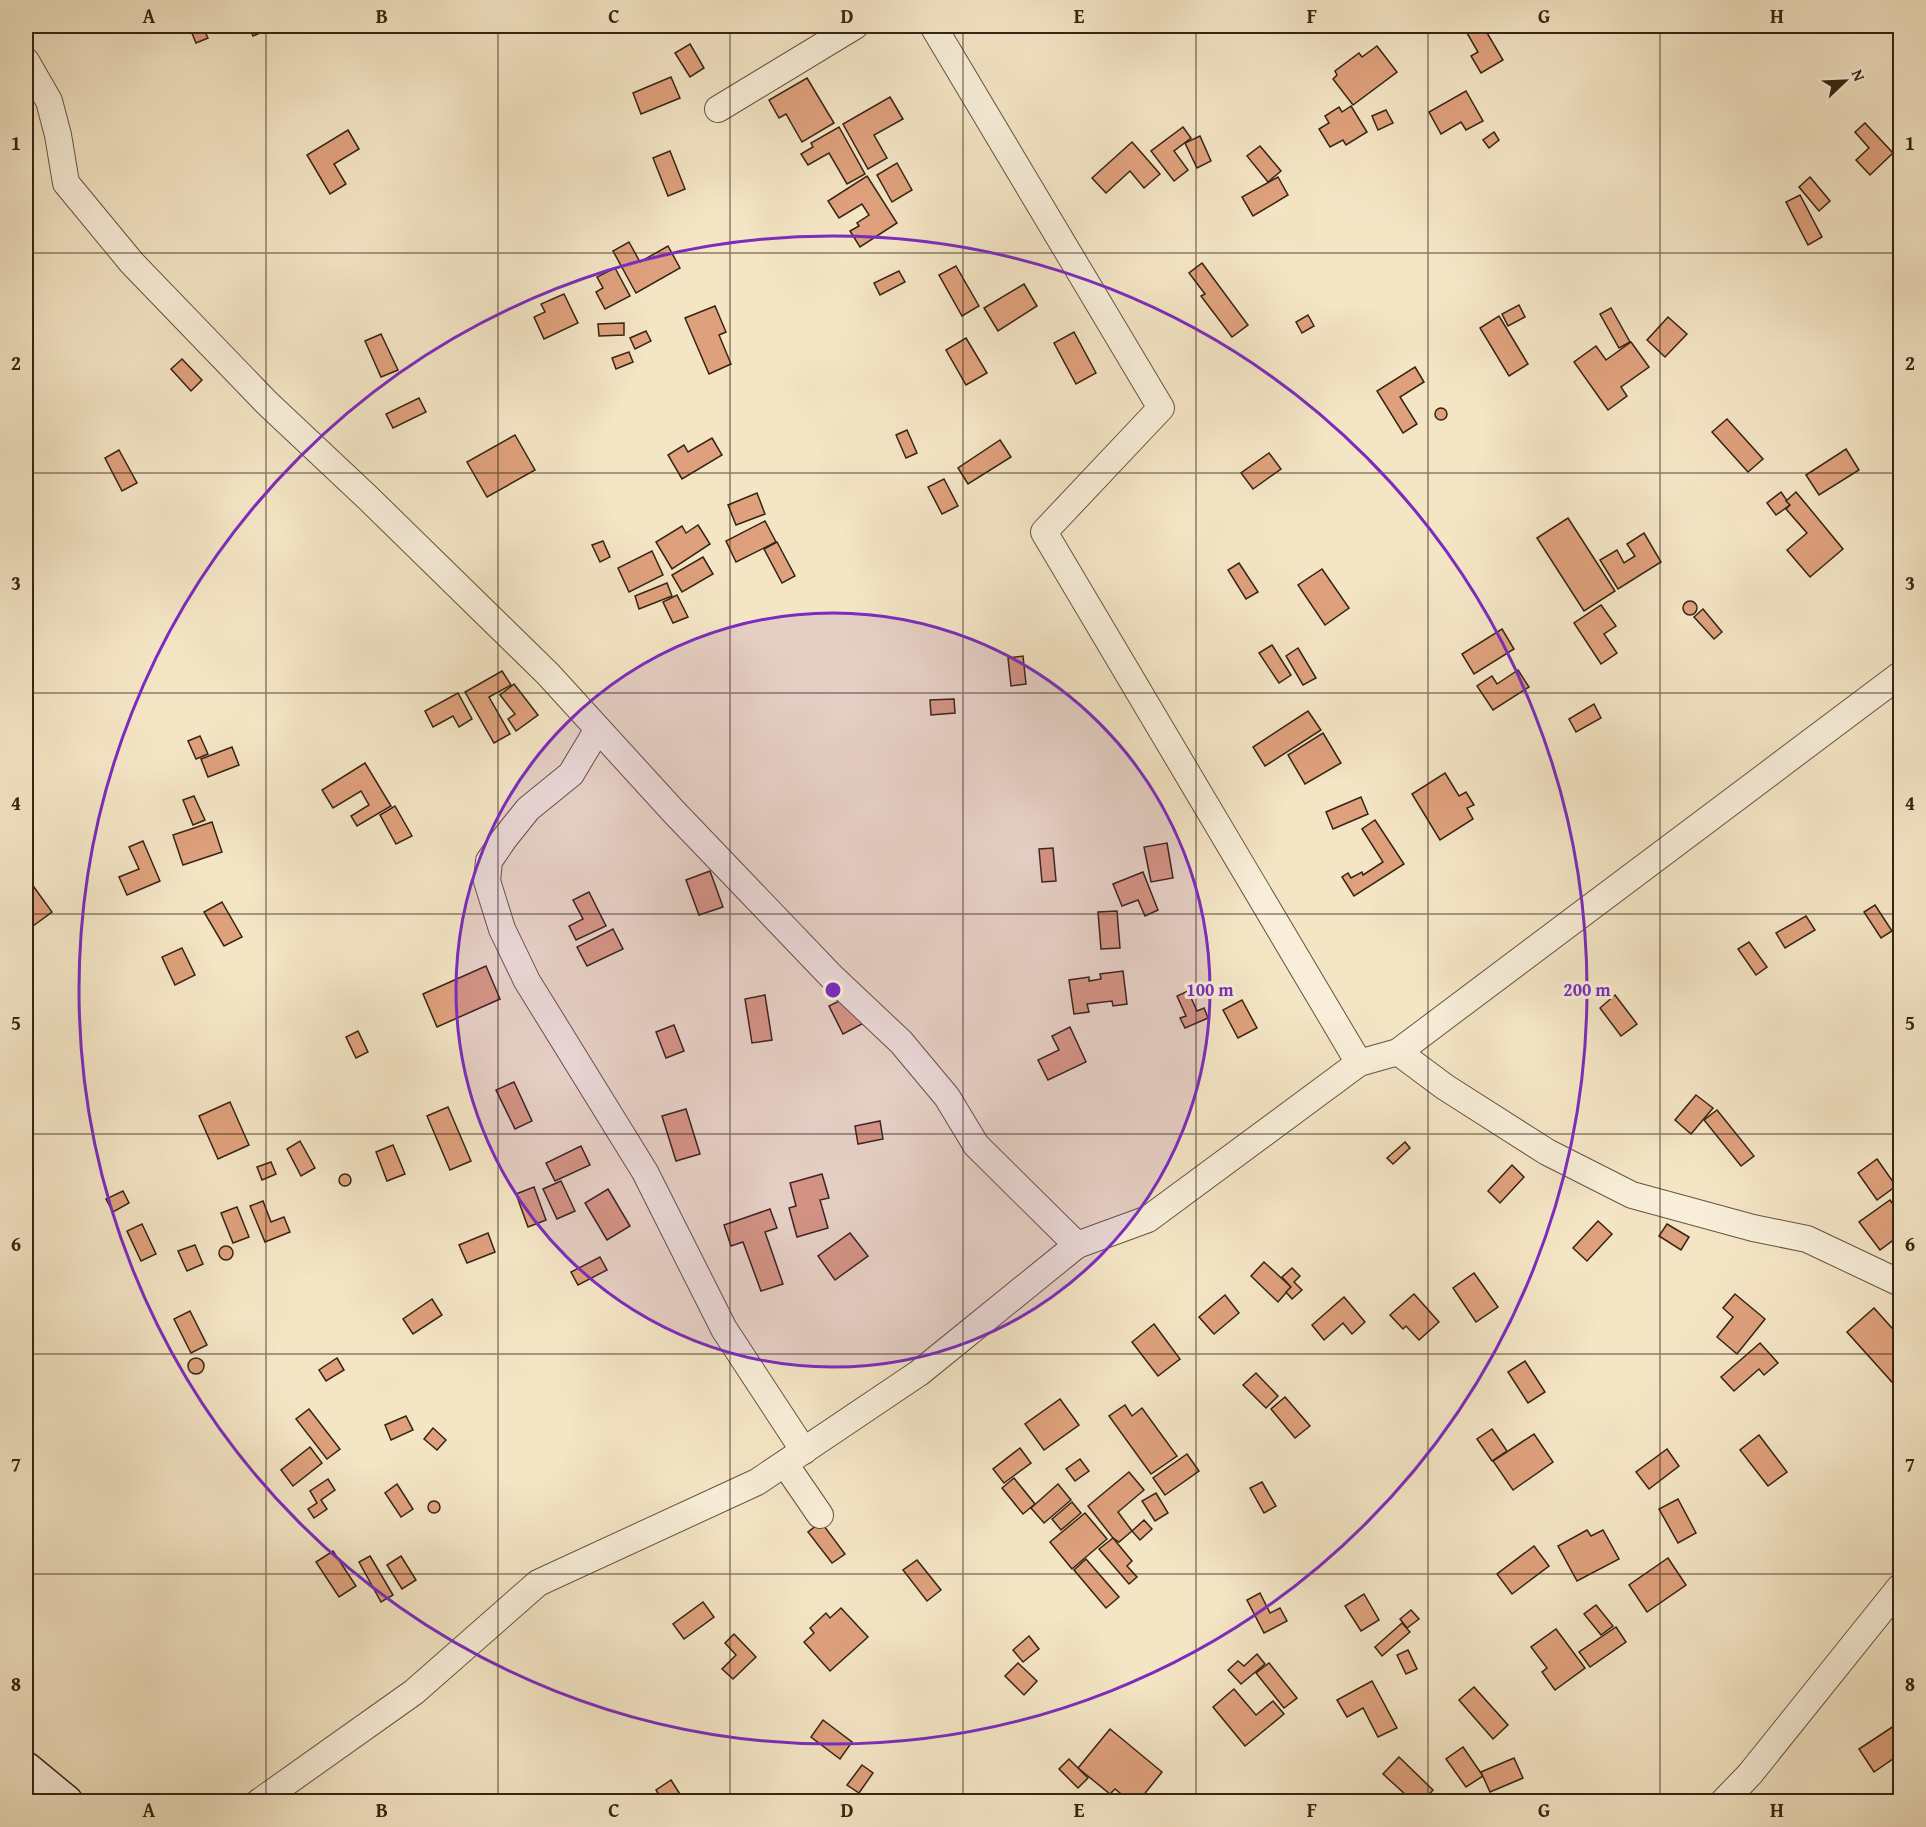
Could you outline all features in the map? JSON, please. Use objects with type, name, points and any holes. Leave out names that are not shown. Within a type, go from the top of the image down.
[{"type":"main road","points":[[26,1769],[66,1802]]},
{"type":"street","points":[[718,109],[855,26]]},
{"type":"street","points":[[933,26],[1161,408],[1044,532],[1359,1063]]},
{"type":"street","points":[[26,61],[49,100],[66,183],[132,263],[267,403],[500,625],[831,976],[901,1042],[947,1097],[976,1146],[1077,1245]]},
{"type":"street","points":[[259,1802],[414,1692],[538,1583],[757,1482],[919,1373],[1077,1245],[1148,1219],[1359,1063],[1398,1052],[1900,675]]},
{"type":"street","points":[[598,729],[571,774],[528,809],[504,839],[489,861],[487,880],[502,929],[527,981],[645,1172],[724,1329],[794,1457],[820,1515]]},
{"type":"street","points":[[1398,1052],[1445,1087],[1547,1152],[1632,1195],[1753,1228],[1807,1239],[1900,1283]]},
{"type":"street","points":[[1723,1802],[1750,1774],[1900,1587]]},
{"type":"building","points":[[189,26],[202,26],[208,38],[196,43]]},
{"type":"building","points":[[249,26],[271,26],[271,28],[253,36]]},
{"type":"building","points":[[1483,26],[1503,60],[1481,73],[1471,56],[1478,52],[1467,33]]},
{"type":"building","points":[[690,44],[704,68],[690,77],[675,53]]},
{"type":"building","points":[[1377,46],[1397,72],[1353,105],[1333,79],[1337,75],[1335,71],[1359,53],[1362,57]]},
{"type":"building","points":[[671,77],[680,98],[641,114],[633,93]]},
{"type":"building","points":[[807,78],[834,123],[802,142],[786,114],[779,118],[769,100]]},
{"type":"building","points":[[1466,91],[1483,121],[1466,130],[1461,122],[1441,134],[1429,112]]},
{"type":"building","points":[[890,97],[903,119],[874,135],[887,158],[868,169],[843,124]]},
{"type":"building","points":[[1351,106],[1367,132],[1346,145],[1343,140],[1330,147],[1319,129],[1329,123],[1325,116],[1339,107],[1342,112]]},
{"type":"building","points":[[1386,110],[1393,123],[1378,130],[1372,116]]},
{"type":"building","points":[[1865,123],[1893,153],[1870,175],[1856,160],[1869,148],[1855,132]]},
{"type":"building","points":[[839,127],[865,174],[847,184],[829,153],[808,165],[801,154],[813,147],[811,143]]},
{"type":"building","points":[[1183,127],[1191,138],[1174,151],[1188,170],[1174,181],[1151,151]]},
{"type":"building","points":[[348,130],[359,149],[334,164],[346,184],[330,194],[307,155]]},
{"type":"building","points":[[1494,132],[1499,140],[1489,148],[1483,140]]},
{"type":"building","points":[[1200,136],[1211,161],[1197,168],[1185,143]]},
{"type":"building","points":[[1132,142],[1160,174],[1144,188],[1130,171],[1106,193],[1092,178]]},
{"type":"building","points":[[1260,146],[1281,171],[1268,182],[1247,156]]},
{"type":"building","points":[[670,151],[685,189],[668,196],[653,158]]},
{"type":"building","points":[[897,163],[912,190],[892,202],[877,175]]},
{"type":"building","points":[[867,176],[897,223],[860,247],[850,231],[859,226],[857,223],[869,215],[862,204],[839,218],[828,201]]},
{"type":"building","points":[[1278,177],[1288,195],[1253,216],[1242,197]]},
{"type":"building","points":[[1810,177],[1830,201],[1819,211],[1799,187]]},
{"type":"building","points":[[1800,195],[1822,237],[1808,245],[1786,202]]},
{"type":"building","points":[[629,242],[640,262],[668,246],[680,268],[636,293],[613,251]]},
{"type":"building","points":[[1202,263],[1248,325],[1232,337],[1201,296],[1205,294],[1189,273]]},
{"type":"building","points":[[956,266],[979,306],[962,316],[939,275]]},
{"type":"building","points":[[615,268],[630,296],[605,309],[596,292],[603,288],[597,277]]},
{"type":"building","points":[[899,271],[905,282],[880,295],[874,283]]},
{"type":"building","points":[[1024,284],[1037,306],[998,331],[984,308]]},
{"type":"building","points":[[564,294],[578,323],[544,339],[534,317],[545,312],[541,304]]},
{"type":"building","points":[[1519,305],[1525,317],[1508,326],[1502,314]]},
{"type":"building","points":[[715,306],[726,332],[719,335],[731,364],[709,374],[685,318]]},
{"type":"building","points":[[1611,308],[1630,342],[1619,348],[1600,314]]},
{"type":"building","points":[[1308,315],[1314,326],[1302,333],[1296,322]]},
{"type":"building","points":[[1499,316],[1528,364],[1509,376],[1480,328]]},
{"type":"building","points":[[1668,317],[1687,334],[1665,357],[1647,340]]},
{"type":"building","points":[[624,323],[624,335],[599,336],[598,324]]},
{"type":"building","points":[[646,331],[651,341],[635,349],[630,338]]},
{"type":"building","points":[[1074,332],[1096,373],[1076,384],[1054,343]]},
{"type":"building","points":[[381,334],[398,370],[381,377],[365,341]]},
{"type":"building","points":[[966,338],[987,373],[966,385],[946,350]]},
{"type":"building","points":[[1631,342],[1649,367],[1621,387],[1627,396],[1608,410],[1574,362],[1596,346],[1606,360]]},
{"type":"building","points":[[629,352],[633,362],[616,369],[612,358]]},
{"type":"building","points":[[182,359],[202,380],[191,391],[171,369]]},
{"type":"building","points":[[1415,367],[1424,382],[1400,397],[1417,424],[1403,433],[1377,391]]},
{"type":"building","points":[[419,398],[426,412],[393,428],[386,414]]},
{"type":"building","points":[[1441,408],[1447,414],[1441,420],[1435,414]]},
{"type":"building","points":[[1727,419],[1763,459],[1748,472],[1712,432]]},
{"type":"building","points":[[907,430],[917,453],[906,458],[896,435]]},
{"type":"building","points":[[515,435],[535,470],[487,497],[467,462]]},
{"type":"building","points":[[712,438],[722,455],[682,479],[668,455],[684,445],[688,452]]},
{"type":"building","points":[[1000,440],[1011,457],[968,484],[958,468]]},
{"type":"building","points":[[1846,449],[1859,470],[1819,495],[1806,475]]},
{"type":"building","points":[[119,450],[137,483],[122,491],[105,458]]},
{"type":"building","points":[[1269,453],[1281,469],[1253,489],[1241,473]]},
{"type":"building","points":[[944,479],[958,506],[942,514],[928,487]]},
{"type":"building","points":[[1781,492],[1790,505],[1776,515],[1767,503]]},
{"type":"building","points":[[1796,492],[1843,549],[1810,577],[1787,550],[1807,533],[1786,509],[1790,505],[1786,501]]},
{"type":"building","points":[[757,493],[765,514],[736,525],[728,505]]},
{"type":"building","points":[[1568,518],[1615,591],[1584,611],[1537,538]]},
{"type":"building","points":[[765,521],[776,542],[736,562],[726,541]]},
{"type":"building","points":[[698,525],[710,544],[672,569],[656,542],[682,526],[686,533]]},
{"type":"building","points":[[1644,533],[1661,562],[1618,589],[1600,560],[1617,550],[1624,563],[1635,556],[1627,544]]},
{"type":"building","points":[[603,541],[610,557],[600,562],[592,545]]},
{"type":"building","points":[[777,542],[795,576],[782,583],[764,549]]},
{"type":"building","points":[[652,551],[663,575],[629,592],[618,568]]},
{"type":"building","points":[[703,557],[713,574],[682,592],[672,575]]},
{"type":"building","points":[[1239,563],[1258,592],[1246,599],[1228,570]]},
{"type":"building","points":[[1322,569],[1349,608],[1325,625],[1298,585]]},
{"type":"building","points":[[667,583],[672,596],[639,609],[635,596]]},
{"type":"building","points":[[677,595],[688,617],[673,623],[663,602]]},
{"type":"building","points":[[1687,601],[1693,601],[1697,608],[1693,615],[1687,615],[1683,611],[1683,605]]},
{"type":"building","points":[[1601,605],[1616,626],[1604,634],[1617,653],[1601,664],[1574,623]]},
{"type":"building","points":[[1703,609],[1722,632],[1714,639],[1694,617]]},
{"type":"building","points":[[1502,629],[1514,649],[1474,674],[1462,654]]},
{"type":"building","points":[[1272,645],[1291,675],[1279,683],[1259,653]]},
{"type":"building","points":[[1298,648],[1316,678],[1303,685],[1286,656]]},
{"type":"building","points":[[1023,656],[1026,684],[1011,686],[1008,658]]},
{"type":"building","points":[[1518,670],[1529,687],[1493,710],[1477,686],[1492,676],[1497,684]]},
{"type":"building","points":[[502,671],[511,685],[489,697],[510,734],[494,743],[465,692]]},
{"type":"building","points":[[514,684],[538,715],[516,731],[508,719],[515,714],[500,695]]},
{"type":"building","points":[[458,693],[472,719],[459,727],[453,716],[433,727],[425,711]]},
{"type":"building","points":[[954,699],[955,713],[931,715],[930,700]]},
{"type":"building","points":[[1594,704],[1601,718],[1576,732],[1569,719]]},
{"type":"building","points":[[1308,711],[1321,730],[1265,766],[1253,747]]},
{"type":"building","points":[[1323,733],[1341,763],[1305,784],[1288,755]]},
{"type":"building","points":[[200,736],[208,754],[196,759],[188,741]]},
{"type":"building","points":[[232,747],[239,765],[208,777],[201,759]]},
{"type":"building","points":[[365,763],[391,806],[357,826],[351,816],[369,805],[361,791],[333,808],[322,790]]},
{"type":"building","points":[[1445,773],[1459,796],[1466,792],[1474,805],[1467,808],[1473,819],[1440,840],[1412,794]]},
{"type":"building","points":[[194,796],[205,820],[193,825],[183,800]]},
{"type":"building","points":[[1361,797],[1368,814],[1333,829],[1326,812]]},
{"type":"building","points":[[395,806],[412,836],[396,844],[380,815]]},
{"type":"building","points":[[1375,820],[1404,864],[1354,896],[1342,877],[1348,873],[1351,878],[1362,872],[1363,875],[1383,862],[1362,829]]},
{"type":"building","points":[[212,822],[222,852],[183,865],[173,835]]},
{"type":"building","points":[[143,841],[160,881],[127,895],[119,877],[139,869],[129,847]]},
{"type":"building","points":[[1167,843],[1173,878],[1151,882],[1144,847]]},
{"type":"building","points":[[1053,848],[1056,881],[1042,882],[1039,849]]},
{"type":"building","points":[[710,871],[723,907],[699,915],[686,880]]},
{"type":"building","points":[[1143,872],[1158,910],[1145,916],[1138,900],[1122,906],[1113,884]]},
{"type":"building","points":[[26,876],[52,912],[33,926],[26,915]]},
{"type":"building","points":[[589,892],[606,926],[576,940],[569,926],[583,919],[573,900]]},
{"type":"building","points":[[222,902],[242,937],[224,946],[204,912]]},
{"type":"building","points":[[1875,905],[1892,931],[1881,938],[1864,912]]},
{"type":"building","points":[[1117,911],[1120,948],[1101,949],[1098,912]]},
{"type":"building","points":[[1806,916],[1815,930],[1785,948],[1776,933]]},
{"type":"building","points":[[613,929],[623,949],[587,966],[577,947]]},
{"type":"building","points":[[1749,942],[1767,967],[1756,975],[1738,949]]},
{"type":"building","points":[[182,948],[195,975],[175,985],[162,957]]},
{"type":"building","points":[[486,966],[500,999],[437,1027],[423,994]]},
{"type":"building","points":[[1123,971],[1127,1004],[1113,1006],[1112,1001],[1087,1004],[1089,1012],[1074,1014],[1069,980],[1089,977],[1089,981],[1101,979],[1100,974]]},
{"type":"building","points":[[1188,991],[1197,1011],[1204,1008],[1208,1018],[1185,1028],[1180,1018],[1186,1016],[1177,996]]},
{"type":"building","points":[[765,995],[772,1040],[752,1043],[745,999]]},
{"type":"building","points":[[1615,995],[1637,1024],[1621,1036],[1600,1008]]},
{"type":"building","points":[[847,997],[862,1024],[843,1034],[829,1006]]},
{"type":"building","points":[[1242,1000],[1257,1028],[1238,1038],[1223,1010]]},
{"type":"building","points":[[674,1025],[684,1051],[666,1058],[656,1032]]},
{"type":"building","points":[[1070,1027],[1086,1062],[1048,1080],[1038,1060],[1059,1050],[1052,1036]]},
{"type":"building","points":[[358,1031],[368,1052],[356,1058],[346,1037]]},
{"type":"building","points":[[514,1082],[532,1121],[515,1129],[496,1090]]},
{"type":"building","points":[[1696,1095],[1713,1108],[1691,1134],[1675,1120]]},
{"type":"building","points":[[230,1102],[249,1145],[218,1159],[199,1116]]},
{"type":"building","points":[[448,1107],[471,1161],[450,1170],[427,1116]]},
{"type":"building","points":[[686,1109],[700,1154],[676,1161],[662,1116]]},
{"type":"building","points":[[1717,1110],[1754,1156],[1741,1166],[1704,1120]]},
{"type":"building","points":[[880,1121],[883,1139],[858,1144],[855,1126]]},
{"type":"building","points":[[300,1141],[315,1168],[301,1176],[287,1149]]},
{"type":"building","points":[[1405,1142],[1410,1148],[1393,1164],[1387,1158]]},
{"type":"building","points":[[393,1145],[405,1174],[387,1181],[376,1152]]},
{"type":"building","points":[[581,1146],[590,1165],[555,1181],[546,1163]]},
{"type":"building","points":[[1877,1159],[1896,1186],[1877,1200],[1858,1173]]},
{"type":"building","points":[[271,1162],[276,1174],[262,1180],[257,1167]]},
{"type":"building","points":[[1512,1165],[1524,1177],[1500,1203],[1488,1191]]},
{"type":"building","points":[[345,1174],[351,1180],[345,1186],[339,1180]]},
{"type":"building","points":[[822,1174],[829,1198],[820,1200],[828,1228],[797,1237],[789,1208],[796,1206],[790,1183]]},
{"type":"building","points":[[561,1181],[575,1211],[557,1219],[543,1189]]},
{"type":"building","points":[[534,1187],[546,1220],[528,1227],[516,1194]]},
{"type":"building","points":[[608,1189],[630,1226],[607,1240],[585,1203]]},
{"type":"building","points":[[123,1191],[129,1203],[113,1212],[106,1199]]},
{"type":"building","points":[[1890,1200],[1900,1214],[1900,1235],[1880,1250],[1859,1222]]},
{"type":"building","points":[[263,1201],[271,1222],[284,1217],[290,1232],[265,1242],[250,1206]]},
{"type":"building","points":[[237,1207],[249,1237],[233,1243],[221,1213]]},
{"type":"building","points":[[770,1209],[777,1228],[765,1232],[783,1284],[761,1291],[743,1242],[731,1246],[724,1225]]},
{"type":"building","points":[[1598,1221],[1612,1234],[1587,1261],[1573,1248]]},
{"type":"building","points":[[142,1224],[156,1254],[141,1261],[127,1231]]},
{"type":"building","points":[[1667,1224],[1689,1237],[1681,1250],[1659,1236]]},
{"type":"building","points":[[488,1233],[495,1252],[467,1263],[459,1245]]},
{"type":"building","points":[[850,1233],[868,1256],[835,1280],[818,1256]]},
{"type":"building","points":[[195,1245],[203,1264],[187,1271],[178,1251]]},
{"type":"building","points":[[226,1246],[231,1248],[233,1253],[231,1258],[226,1260],[221,1258],[219,1253],[221,1248]]},
{"type":"building","points":[[600,1257],[607,1270],[578,1285],[571,1272]]},
{"type":"building","points":[[1264,1262],[1291,1287],[1278,1302],[1251,1276]]},
{"type":"building","points":[[1292,1268],[1300,1276],[1294,1282],[1302,1290],[1292,1299],[1286,1292],[1291,1287],[1282,1277]]},
{"type":"building","points":[[1474,1273],[1498,1307],[1476,1322],[1453,1288]]},
{"type":"building","points":[[1414,1294],[1439,1322],[1419,1340],[1406,1326],[1403,1329],[1390,1315]]},
{"type":"building","points":[[1735,1294],[1765,1319],[1737,1354],[1717,1337],[1733,1317],[1723,1308]]},
{"type":"building","points":[[1225,1295],[1239,1313],[1214,1334],[1199,1317]]},
{"type":"building","points":[[1344,1297],[1365,1322],[1352,1334],[1343,1323],[1324,1340],[1312,1325]]},
{"type":"building","points":[[432,1299],[442,1315],[413,1334],[403,1319]]},
{"type":"building","points":[[1874,1308],[1900,1337],[1900,1391],[1847,1332]]},
{"type":"building","points":[[190,1311],[207,1345],[191,1353],[174,1319]]},
{"type":"building","points":[[1154,1324],[1180,1359],[1158,1376],[1132,1342]]},
{"type":"building","points":[[1760,1343],[1778,1363],[1764,1375],[1759,1369],[1734,1391],[1721,1377]]},
{"type":"building","points":[[193,1358],[199,1358],[204,1366],[202,1372],[193,1374],[188,1369],[188,1363]]},
{"type":"building","points":[[337,1358],[344,1370],[326,1381],[319,1370]]},
{"type":"building","points":[[1525,1361],[1545,1392],[1528,1403],[1508,1372]]},
{"type":"building","points":[[1256,1373],[1278,1396],[1266,1408],[1243,1385]]},
{"type":"building","points":[[1285,1397],[1310,1426],[1295,1438],[1271,1409]]},
{"type":"building","points":[[1060,1399],[1079,1425],[1044,1450],[1025,1424]]},
{"type":"building","points":[[1125,1405],[1132,1416],[1142,1408],[1177,1456],[1151,1474],[1109,1416]]},
{"type":"building","points":[[309,1409],[340,1449],[327,1459],[296,1419]]},
{"type":"building","points":[[406,1416],[413,1430],[391,1440],[385,1425]]},
{"type":"building","points":[[433,1428],[446,1440],[437,1450],[424,1439]]},
{"type":"building","points":[[1492,1429],[1507,1451],[1492,1461],[1477,1439]]},
{"type":"building","points":[[1534,1434],[1553,1462],[1513,1490],[1493,1461]]},
{"type":"building","points":[[1759,1435],[1787,1472],[1768,1486],[1740,1450]]},
{"type":"building","points":[[310,1447],[322,1463],[293,1486],[281,1470]]},
{"type":"building","points":[[1020,1448],[1031,1463],[1004,1483],[993,1469]]},
{"type":"building","points":[[1667,1449],[1679,1466],[1649,1489],[1636,1472]]},
{"type":"building","points":[[1187,1454],[1199,1471],[1165,1495],[1153,1478]]},
{"type":"building","points":[[1080,1459],[1089,1471],[1075,1481],[1066,1469]]},
{"type":"building","points":[[1129,1472],[1144,1490],[1118,1512],[1132,1531],[1119,1542],[1113,1538],[1088,1506]]},
{"type":"building","points":[[1014,1478],[1035,1504],[1023,1514],[1002,1488]]},
{"type":"building","points":[[328,1479],[335,1490],[321,1500],[327,1509],[314,1518],[308,1509],[317,1503],[310,1491]]},
{"type":"building","points":[[1262,1482],[1276,1506],[1264,1513],[1250,1488]]},
{"type":"building","points":[[397,1484],[413,1509],[401,1517],[385,1493]]},
{"type":"building","points":[[1058,1484],[1071,1500],[1044,1523],[1031,1508]]},
{"type":"building","points":[[1156,1493],[1168,1513],[1155,1521],[1142,1501]]},
{"type":"building","points":[[1678,1499],[1696,1533],[1678,1543],[1659,1509]]},
{"type":"building","points":[[436,1501],[440,1507],[436,1513],[432,1513],[428,1505]]},
{"type":"building","points":[[1072,1502],[1081,1513],[1061,1530],[1052,1519]]},
{"type":"building","points":[[1085,1513],[1107,1539],[1072,1569],[1050,1542]]},
{"type":"building","points":[[1144,1520],[1152,1529],[1140,1540],[1132,1531]]},
{"type":"building","points":[[821,1522],[845,1554],[832,1563],[808,1532]]},
{"type":"building","points":[[1587,1530],[1591,1536],[1603,1530],[1619,1559],[1577,1581],[1558,1546]]},
{"type":"building","points":[[1113,1538],[1132,1561],[1127,1566],[1137,1577],[1129,1584],[1099,1549]]},
{"type":"building","points":[[1534,1546],[1549,1566],[1512,1594],[1497,1574]]},
{"type":"building","points":[[333,1551],[356,1586],[339,1597],[316,1562]]},
{"type":"building","points":[[370,1556],[393,1595],[381,1602],[359,1562]]},
{"type":"building","points":[[401,1556],[416,1580],[402,1589],[387,1565]]},
{"type":"building","points":[[1668,1558],[1686,1585],[1647,1612],[1629,1585]]},
{"type":"building","points":[[1086,1559],[1119,1597],[1106,1608],[1074,1570]]},
{"type":"building","points":[[917,1560],[941,1590],[927,1601],[903,1570]]},
{"type":"building","points":[[1260,1593],[1270,1613],[1280,1608],[1287,1621],[1264,1633],[1247,1600]]},
{"type":"building","points":[[1364,1594],[1379,1620],[1361,1631],[1345,1606]]},
{"type":"building","points":[[703,1602],[714,1617],[684,1639],[673,1624]]},
{"type":"building","points":[[1596,1605],[1613,1626],[1601,1635],[1584,1614]]},
{"type":"building","points":[[841,1608],[868,1637],[830,1671],[804,1642],[814,1633],[810,1628],[826,1613],[830,1618]]},
{"type":"building","points":[[1411,1610],[1419,1619],[1407,1628],[1400,1619]]},
{"type":"building","points":[[1402,1623],[1410,1632],[1382,1656],[1375,1647]]},
{"type":"building","points":[[1616,1627],[1626,1642],[1590,1667],[1579,1652]]},
{"type":"building","points":[[1556,1629],[1585,1668],[1555,1690],[1542,1672],[1547,1668],[1531,1647]]},
{"type":"building","points":[[734,1634],[756,1657],[733,1679],[722,1669],[736,1655],[725,1643]]},
{"type":"building","points":[[1029,1636],[1039,1649],[1023,1662],[1013,1650]]},
{"type":"building","points":[[1408,1650],[1417,1669],[1406,1674],[1397,1655]]},
{"type":"building","points":[[1257,1654],[1265,1664],[1241,1684],[1228,1670],[1238,1661],[1244,1666]]},
{"type":"building","points":[[1018,1663],[1037,1681],[1024,1695],[1005,1676]]},
{"type":"building","points":[[1269,1663],[1297,1698],[1284,1708],[1256,1673]]},
{"type":"building","points":[[1372,1681],[1397,1728],[1378,1737],[1363,1708],[1347,1717],[1337,1700]]},
{"type":"building","points":[[1474,1687],[1508,1725],[1493,1739],[1459,1700]]},
{"type":"building","points":[[1234,1689],[1256,1715],[1273,1701],[1284,1714],[1245,1746],[1213,1707]]},
{"type":"building","points":[[823,1720],[852,1742],[840,1759],[811,1737]]},
{"type":"building","points":[[1900,1722],[1900,1754],[1874,1772],[1859,1749]]},
{"type":"building","points":[[1110,1729],[1162,1772],[1138,1802],[1131,1802],[1115,1789],[1110,1794],[1078,1768]]},
{"type":"building","points":[[1463,1747],[1483,1776],[1466,1787],[1446,1759]]},
{"type":"building","points":[[1399,1757],[1433,1790],[1422,1802],[1405,1802],[1407,1796],[1383,1774]]},
{"type":"building","points":[[1514,1758],[1523,1778],[1490,1792],[1481,1772]]},
{"type":"building","points":[[1069,1759],[1088,1778],[1078,1788],[1059,1769]]},
{"type":"building","points":[[862,1765],[873,1773],[859,1793],[847,1785]]},
{"type":"building","points":[[671,1780],[685,1802],[663,1802],[656,1790]]}]
